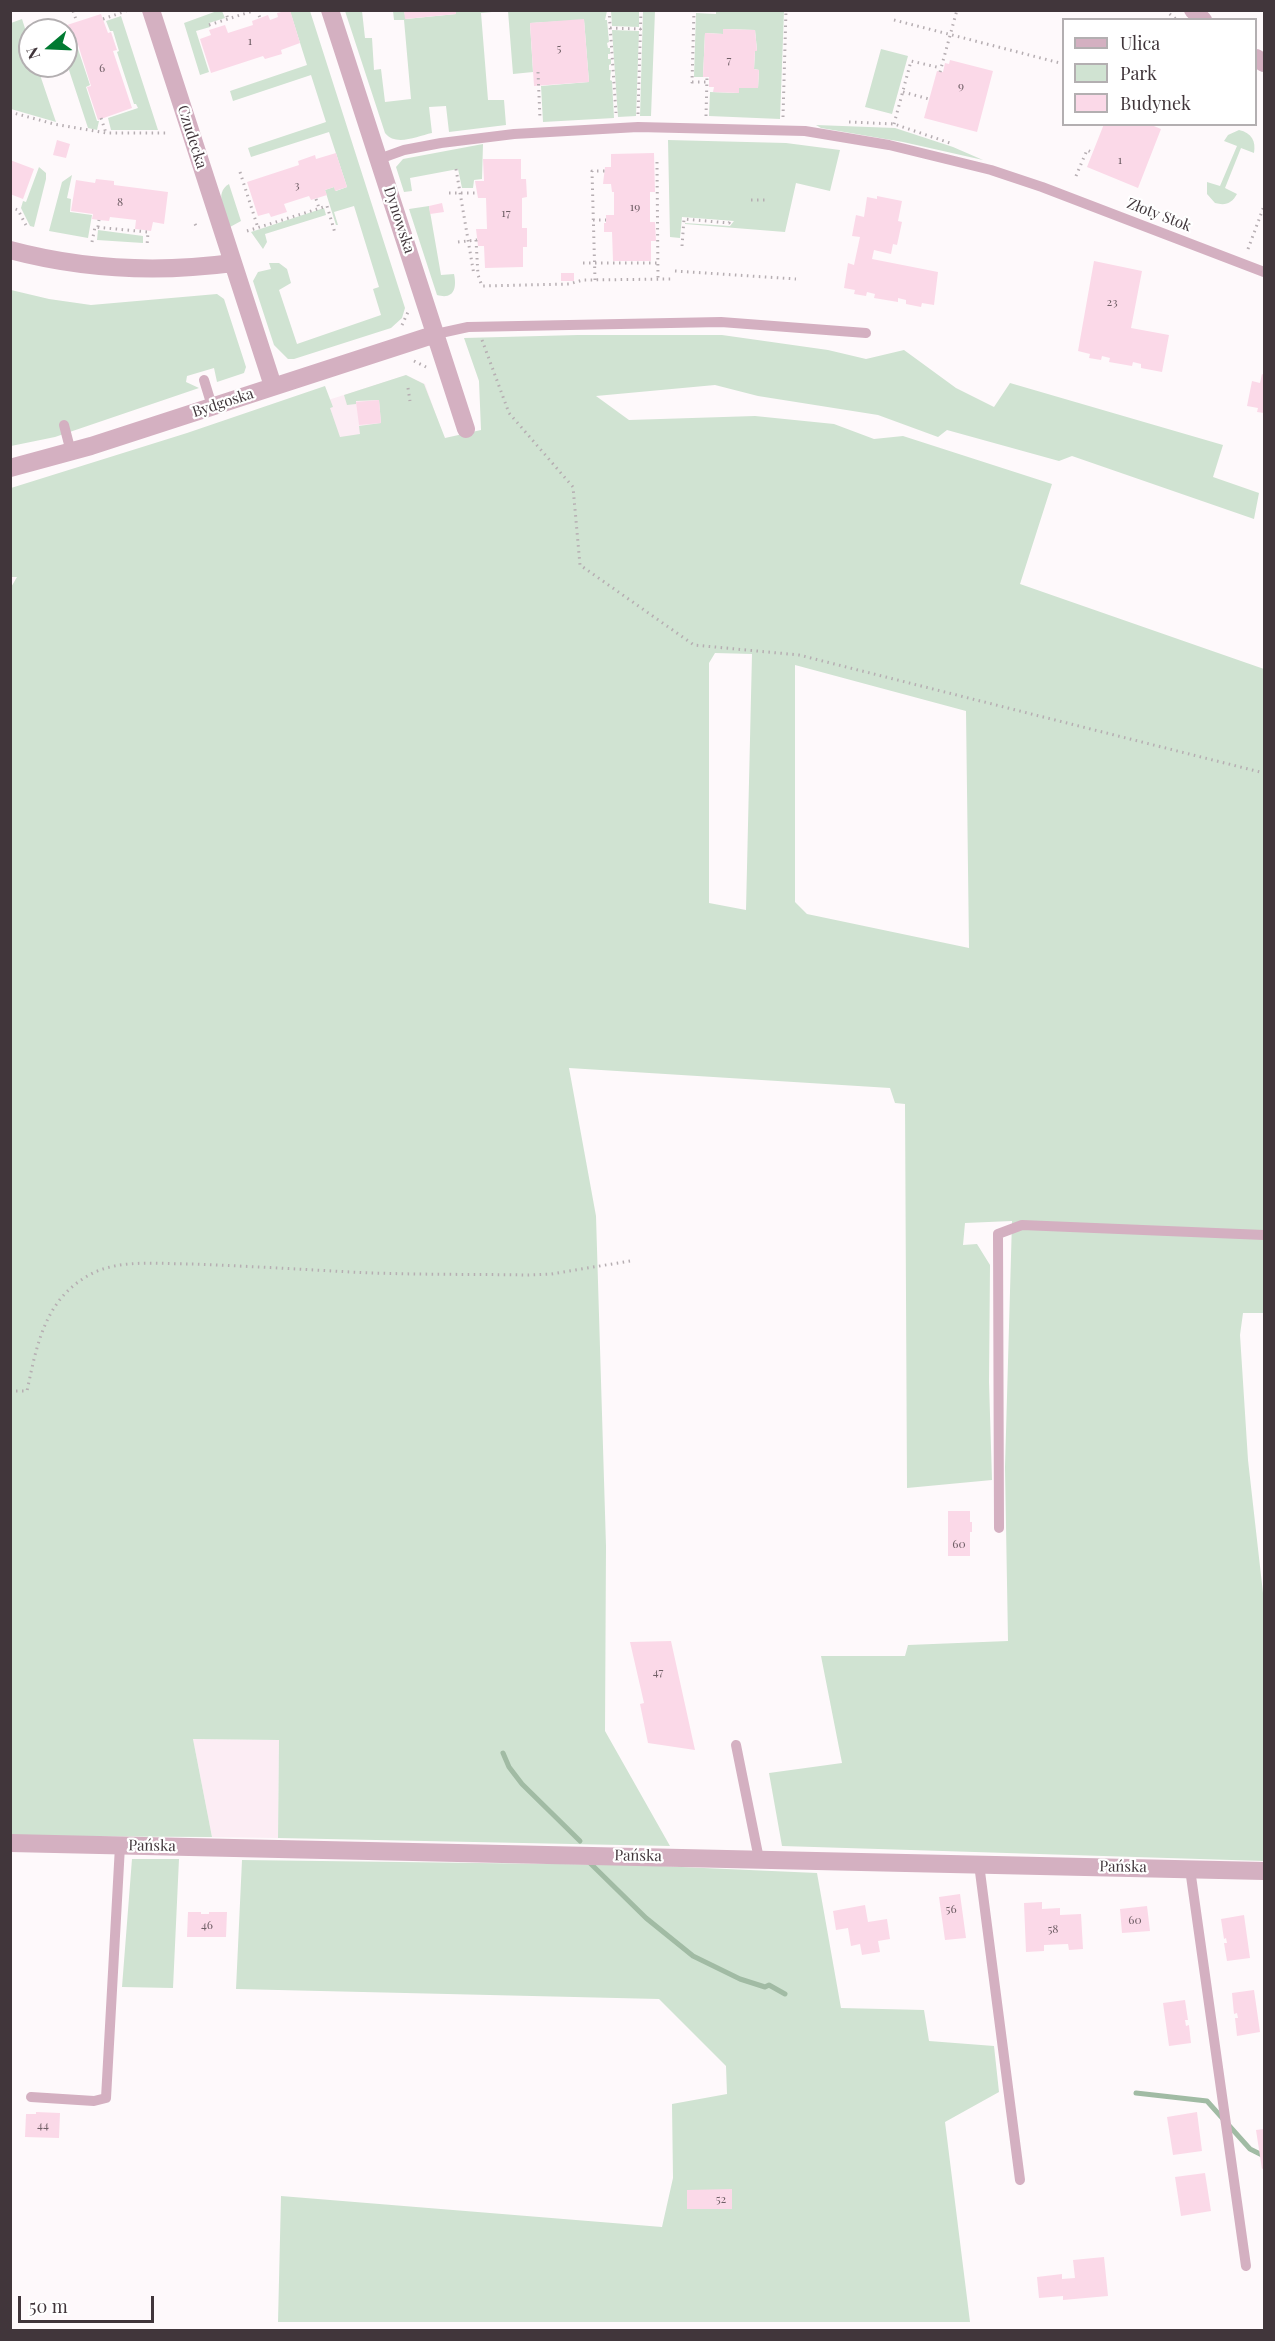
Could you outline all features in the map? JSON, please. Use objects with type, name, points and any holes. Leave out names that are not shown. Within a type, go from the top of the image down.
[{"type":"street","name":"Czudecka","points":[[151,10],[273,386]]},
{"type":"street","name":"Dynowska","points":[[330,10],[466,429]]},
{"type":"street","points":[[10,250],[66,262],[136,270],[233,263]]},
{"type":"street","name":"Bydgoska","points":[[10,468],[72,452],[436,334]]},
{"type":"street","name":"Pańska","points":[[10,1843],[1264,1870]]},
{"type":"lane","name":"Złoty Stok","points":[[379,159],[404,150],[441,143],[514,134],[638,127],[782,130],[889,145],[991,170],[1042,187],[1264,272]]},
{"type":"lane","points":[[436,334],[477,327],[720,322],[866,333]]},
{"type":"lane","points":[[204,380],[212,406]]},
{"type":"lane","points":[[64,425],[72,452]]},
{"type":"lane","points":[[999,1528],[998,1234],[1022,1225],[1264,1235]]},
{"type":"lane","points":[[736,1745],[759,1859]]},
{"type":"lane","points":[[31,2097],[94,2102],[106,2098],[120,1846]]},
{"type":"lane","points":[[979,1864],[1020,2180]]},
{"type":"lane","points":[[1190,1869],[1246,2266]]},
{"type":"path","points":[[225,10],[228,19]]},
{"type":"path","points":[[209,26],[218,25],[228,19],[257,10],[260,18]]},
{"type":"path","points":[[609,10],[616,119]]},
{"type":"path","points":[[638,118],[641,10]]},
{"type":"path","points":[[694,10],[692,82],[707,80],[706,116]]},
{"type":"path","points":[[782,121],[786,10]]},
{"type":"path","points":[[894,124],[911,61],[941,70],[957,10]]},
{"type":"path","points":[[103,18],[126,11]]},
{"type":"path","points":[[894,20],[1062,63]]},
{"type":"path","points":[[610,28],[641,29]]},
{"type":"path","points":[[538,72],[540,116]]},
{"type":"path","points":[[903,92],[929,99]]},
{"type":"path","points":[[10,112],[54,124],[106,133],[166,133]]},
{"type":"path","points":[[101,118],[106,133]]},
{"type":"path","points":[[844,122],[885,123]]},
{"type":"path","points":[[1076,176],[1087,150],[1093,153]]},
{"type":"path","points":[[657,162],[658,279]]},
{"type":"path","points":[[456,170],[474,275]]},
{"type":"path","points":[[595,280],[592,171],[605,171]]},
{"type":"path","points":[[240,172],[258,228]]},
{"type":"path","points":[[449,194],[478,193]]},
{"type":"path","points":[[316,199],[319,208]]},
{"type":"path","points":[[751,200],[765,200]]},
{"type":"path","points":[[247,231],[327,206],[335,233]]},
{"type":"path","points":[[1248,249],[1264,206]]},
{"type":"path","points":[[10,207],[18,210],[28,229]]},
{"type":"path","points":[[275,216],[278,221]]},
{"type":"path","points":[[682,246],[684,219],[729,223],[730,220]]},
{"type":"path","points":[[98,227],[99,220]]},
{"type":"path","points":[[593,220],[606,220]]},
{"type":"path","points":[[92,242],[94,226],[148,232],[147,246]]},
{"type":"path","points":[[458,242],[477,240],[478,275],[482,286],[569,284],[583,280],[674,279]]},
{"type":"path","points":[[583,264],[658,263]]},
{"type":"path","points":[[675,271],[796,279]]},
{"type":"path","points":[[477,327],[509,413],[573,487],[580,565],[694,645],[799,655],[1264,773]]},
{"type":"path","points":[[408,388],[410,401]]},
{"type":"path","points":[[10,1391],[27,1391],[44,1327],[51,1310],[74,1286],[93,1273],[118,1265],[161,1264],[279,1267],[351,1272],[528,1275],[551,1274],[630,1261]]},
{"type":"shaded area","points":[[406,375],[425,384],[441,429],[335,441],[322,402]]},
{"type":"shaded area","points":[[193,1739],[279,1740],[278,1838],[212,1837]]},
{"type":"green space","points":[[716,10],[784,11],[780,119],[709,116],[710,92],[738,93],[739,88],[758,88],[759,70],[754,69],[755,51],[757,50],[755,30],[723,29],[723,34],[705,33],[703,77],[694,77],[696,13],[716,14]]},
{"type":"green space","points":[[222,11],[225,18],[209,23],[210,27],[196,31],[209,72],[200,75],[184,23]]},
{"type":"green space","points":[[290,11],[310,11],[405,308],[402,318],[391,328],[294,359],[288,359],[274,345],[253,281],[258,272],[271,269],[269,263],[279,263],[287,269],[291,283],[279,290],[297,344],[381,315],[373,289],[379,287],[354,206],[334,212],[338,225],[336,225],[325,190],[334,187],[336,191],[347,187],[329,132],[251,157],[248,148],[326,122],[311,75],[233,101],[230,91],[307,65]]},
{"type":"green space","points":[[345,11],[362,11],[365,38],[372,38],[374,70],[381,69],[385,102],[411,99],[404,20],[394,20],[393,11],[404,11],[406,19],[456,14],[456,11],[503,11],[481,13],[488,100],[504,100],[506,125],[449,132],[446,106],[429,107],[432,133],[401,140],[390,137],[385,133]]},
{"type":"green space","points":[[508,11],[607,11],[605,20],[607,20],[609,42],[607,43],[610,48],[608,59],[611,59],[609,70],[611,70],[614,118],[543,122],[541,86],[589,82],[584,20],[530,23],[533,72],[513,74]]},
{"type":"green space","points":[[611,11],[639,11],[639,27],[612,26]]},
{"type":"green space","points":[[643,11],[655,11],[651,116],[640,116]]},
{"type":"green space","points":[[121,16],[158,130],[111,130],[108,118],[138,108],[134,104],[117,52],[119,51],[113,31],[110,31],[106,21]]},
{"type":"green space","points":[[18,20],[18,78],[41,78],[56,122],[11,109],[11,23]]},
{"type":"green space","points":[[612,30],[639,31],[636,116],[618,117]]},
{"type":"green space","points":[[78,49],[90,85],[86,87],[97,121],[99,121],[97,130],[88,128],[72,78],[78,78]]},
{"type":"green space","points":[[881,49],[908,56],[892,114],[865,107]]},
{"type":"green space","points":[[816,125],[895,128],[953,147],[983,160],[903,142],[821,128]]},
{"type":"green space","points":[[1239,130],[1252,138],[1254,153],[1241,148],[1225,188],[1237,194],[1228,203],[1215,203],[1207,194],[1207,182],[1220,186],[1237,146],[1224,141],[1228,135]]},
{"type":"green space","points":[[668,140],[786,143],[840,150],[830,191],[796,183],[785,232],[685,224],[730,226],[734,221],[682,217],[680,238],[670,237]]},
{"type":"green space","points":[[483,144],[482,179],[474,180],[473,188],[462,188],[458,169],[410,178],[412,191],[404,192],[396,167],[403,159]]},
{"type":"green space","points":[[39,167],[46,173],[46,179],[34,227],[30,226],[21,208],[23,201],[26,202]]},
{"type":"green space","points":[[72,175],[67,198],[71,199],[70,212],[92,215],[88,238],[49,231],[62,182]]},
{"type":"green space","points":[[229,184],[241,221],[230,227],[221,198],[224,188]]},
{"type":"green space","points":[[429,206],[441,275],[454,274],[453,292],[447,296],[437,295],[409,209]]},
{"type":"green space","points":[[324,208],[326,215],[265,234],[267,242],[263,249],[251,232]]},
{"type":"green space","points":[[98,230],[143,236],[143,243],[97,240]]},
{"type":"green space","points":[[11,290],[49,299],[91,305],[217,294],[224,299],[246,367],[244,373],[217,382],[214,368],[187,376],[186,382],[199,388],[55,437],[11,446]]},
{"type":"green space","points":[[722,335],[828,350],[866,359],[904,350],[956,388],[994,407],[1010,383],[1223,445],[1213,477],[1259,493],[1254,519],[1072,456],[1059,461],[947,430],[938,437],[878,415],[758,396],[715,385],[596,396],[629,420],[755,416],[834,424],[874,439],[903,436],[1052,484],[1020,584],[1264,669],[1264,1313],[1243,1313],[1240,1335],[1248,1460],[1264,1602],[1264,1861],[782,1846],[769,1773],[842,1763],[821,1656],[905,1656],[908,1645],[1008,1641],[1005,1467],[1012,1221],[965,1223],[963,1245],[977,1244],[990,1265],[989,1382],[992,1480],[907,1488],[905,1104],[895,1103],[890,1088],[569,1068],[596,1216],[606,1546],[605,1731],[670,1846],[278,1838],[279,1740],[193,1739],[212,1837],[11,1836],[10,589],[17,577],[11,577],[11,488],[187,433],[325,386],[340,437],[360,434],[359,426],[381,423],[379,400],[356,401],[356,404],[347,405],[344,395],[406,375],[424,384],[445,438],[481,430],[479,381],[464,338]],"holes":[[[715,653],[752,654],[746,910],[709,903],[709,663]],[[795,665],[966,711],[969,948],[807,914],[795,902]]]},
{"type":"green space","points":[[132,1859],[179,1859],[173,1988],[122,1987]]},
{"type":"green space","points":[[242,1860],[636,1865],[817,1873],[841,2008],[924,2010],[929,2041],[994,2046],[999,2092],[945,2122],[970,2322],[278,2322],[281,2196],[662,2227],[673,2178],[672,2104],[727,2094],[726,2066],[659,1999],[236,1989]]},
{"type":"building","points":[[290,10],[300,43],[281,50],[282,54],[265,59],[263,56],[211,73],[200,39],[211,35],[209,30],[225,25],[228,33],[253,25],[252,21],[268,15],[270,20],[278,17],[277,13]]},
{"type":"building","points":[[404,10],[456,10],[456,14],[405,19]]},
{"type":"building","points":[[101,14],[108,33],[111,32],[117,50],[113,51],[132,108],[98,120],[87,87],[91,86],[78,45],[78,21]]},
{"type":"building","points":[[584,19],[589,82],[534,86],[530,23]]},
{"type":"building","points":[[723,29],[755,30],[757,51],[755,51],[754,69],[759,70],[758,88],[739,88],[739,93],[713,92],[714,87],[709,87],[709,77],[703,77],[705,33],[723,34]]},
{"type":"building","points":[[950,60],[993,71],[977,132],[924,118],[937,71],[943,72],[945,63],[949,64]]},
{"type":"building","points":[[1103,126],[1154,126],[1161,129],[1138,188],[1087,167]]},
{"type":"building","points":[[57,140],[70,144],[66,158],[53,155]]},
{"type":"building","points":[[336,153],[347,187],[335,191],[334,187],[325,190],[327,195],[311,200],[309,196],[284,204],[287,212],[271,217],[269,213],[258,216],[247,182],[299,165],[298,161],[315,155],[316,159]]},
{"type":"building","points":[[654,153],[655,192],[650,192],[650,222],[655,222],[656,241],[651,241],[651,261],[613,261],[612,232],[604,232],[604,223],[606,223],[606,215],[614,215],[614,192],[612,192],[611,184],[603,184],[605,167],[611,167],[611,154]]},
{"type":"building","points":[[483,159],[521,159],[521,179],[526,179],[527,197],[522,198],[522,228],[527,228],[527,247],[523,247],[523,267],[485,268],[484,246],[478,246],[476,229],[487,229],[486,198],[478,198],[475,181],[484,181]]},
{"type":"building","points":[[10,160],[34,169],[23,199],[10,194]]},
{"type":"building","points":[[96,179],[114,181],[114,185],[168,192],[164,224],[153,222],[151,231],[135,229],[136,220],[110,217],[109,221],[99,220],[92,219],[93,214],[71,211],[76,180],[95,183]]},
{"type":"building","points":[[877,196],[902,201],[898,221],[902,222],[897,245],[893,244],[891,254],[874,250],[872,259],[938,272],[934,305],[922,303],[921,307],[906,304],[906,300],[898,298],[898,302],[874,298],[875,294],[867,292],[866,296],[854,294],[855,290],[844,288],[848,263],[854,265],[860,237],[852,236],[856,215],[864,217],[867,197],[877,199]]},
{"type":"building","points":[[442,203],[444,212],[430,214],[429,206]]},
{"type":"building","points":[[1094,261],[1142,271],[1131,328],[1169,335],[1162,372],[1141,368],[1141,364],[1133,362],[1132,366],[1109,362],[1110,358],[1102,356],[1101,360],[1089,358],[1090,354],[1078,351]]},
{"type":"building","points":[[561,273],[574,273],[574,281],[561,281]]},
{"type":"building","points":[[1262,374],[1264,375],[1264,413],[1257,412],[1258,408],[1247,406],[1252,381],[1260,383]]},
{"type":"building","points":[[379,400],[381,423],[359,425],[356,402]]},
{"type":"building","points":[[948,1511],[970,1511],[972,1532],[970,1532],[970,1556],[948,1556]]},
{"type":"building","points":[[671,1641],[695,1750],[648,1743],[640,1704],[644,1703],[630,1642]]},
{"type":"building","points":[[960,1894],[966,1938],[945,1940],[939,1897]]},
{"type":"building","points":[[1042,1902],[1042,1909],[1060,1908],[1060,1915],[1081,1914],[1083,1949],[1069,1950],[1068,1944],[1044,1945],[1044,1951],[1026,1952],[1024,1903]]},
{"type":"building","points":[[865,1905],[868,1922],[887,1919],[890,1939],[878,1941],[880,1952],[862,1955],[860,1944],[851,1946],[848,1928],[836,1930],[833,1911]]},
{"type":"building","points":[[1147,1906],[1150,1931],[1122,1933],[1120,1909]]},
{"type":"building","points":[[188,1912],[209,1914],[209,1912],[227,1912],[226,1937],[187,1937]]},
{"type":"building","points":[[1244,1915],[1250,1958],[1227,1961],[1224,1943],[1227,1943],[1226,1938],[1224,1939],[1221,1919]]},
{"type":"building","points":[[1254,1990],[1260,2032],[1237,2036],[1235,2018],[1238,2018],[1237,2013],[1234,2014],[1232,1993]]},
{"type":"building","points":[[1185,2000],[1188,2020],[1185,2020],[1186,2026],[1189,2025],[1191,2043],[1169,2046],[1163,2003]]},
{"type":"building","points":[[36,2112],[60,2113],[59,2138],[25,2137],[26,2114],[36,2114]]},
{"type":"building","points":[[1197,2112],[1202,2151],[1173,2155],[1167,2117]]},
{"type":"building","points":[[1264,2129],[1264,2168],[1262,2169],[1256,2130]]},
{"type":"building","points":[[1205,2173],[1211,2211],[1181,2216],[1175,2177]]},
{"type":"building","points":[[732,2189],[732,2209],[687,2209],[687,2190]]},
{"type":"building","points":[[1104,2257],[1108,2296],[1063,2300],[1063,2296],[1039,2298],[1037,2277],[1062,2274],[1062,2279],[1075,2278],[1073,2260]]},
{"type":"waterway","points":[[503,1753],[509,1767],[522,1784],[580,1841]]},
{"type":"waterway","points":[[590,1863],[646,1918],[693,1956],[740,1979],[765,1987],[769,1985],[785,1994]]},
{"type":"waterway","points":[[1136,2093],[1207,2101],[1250,2149],[1264,2156]]}]
